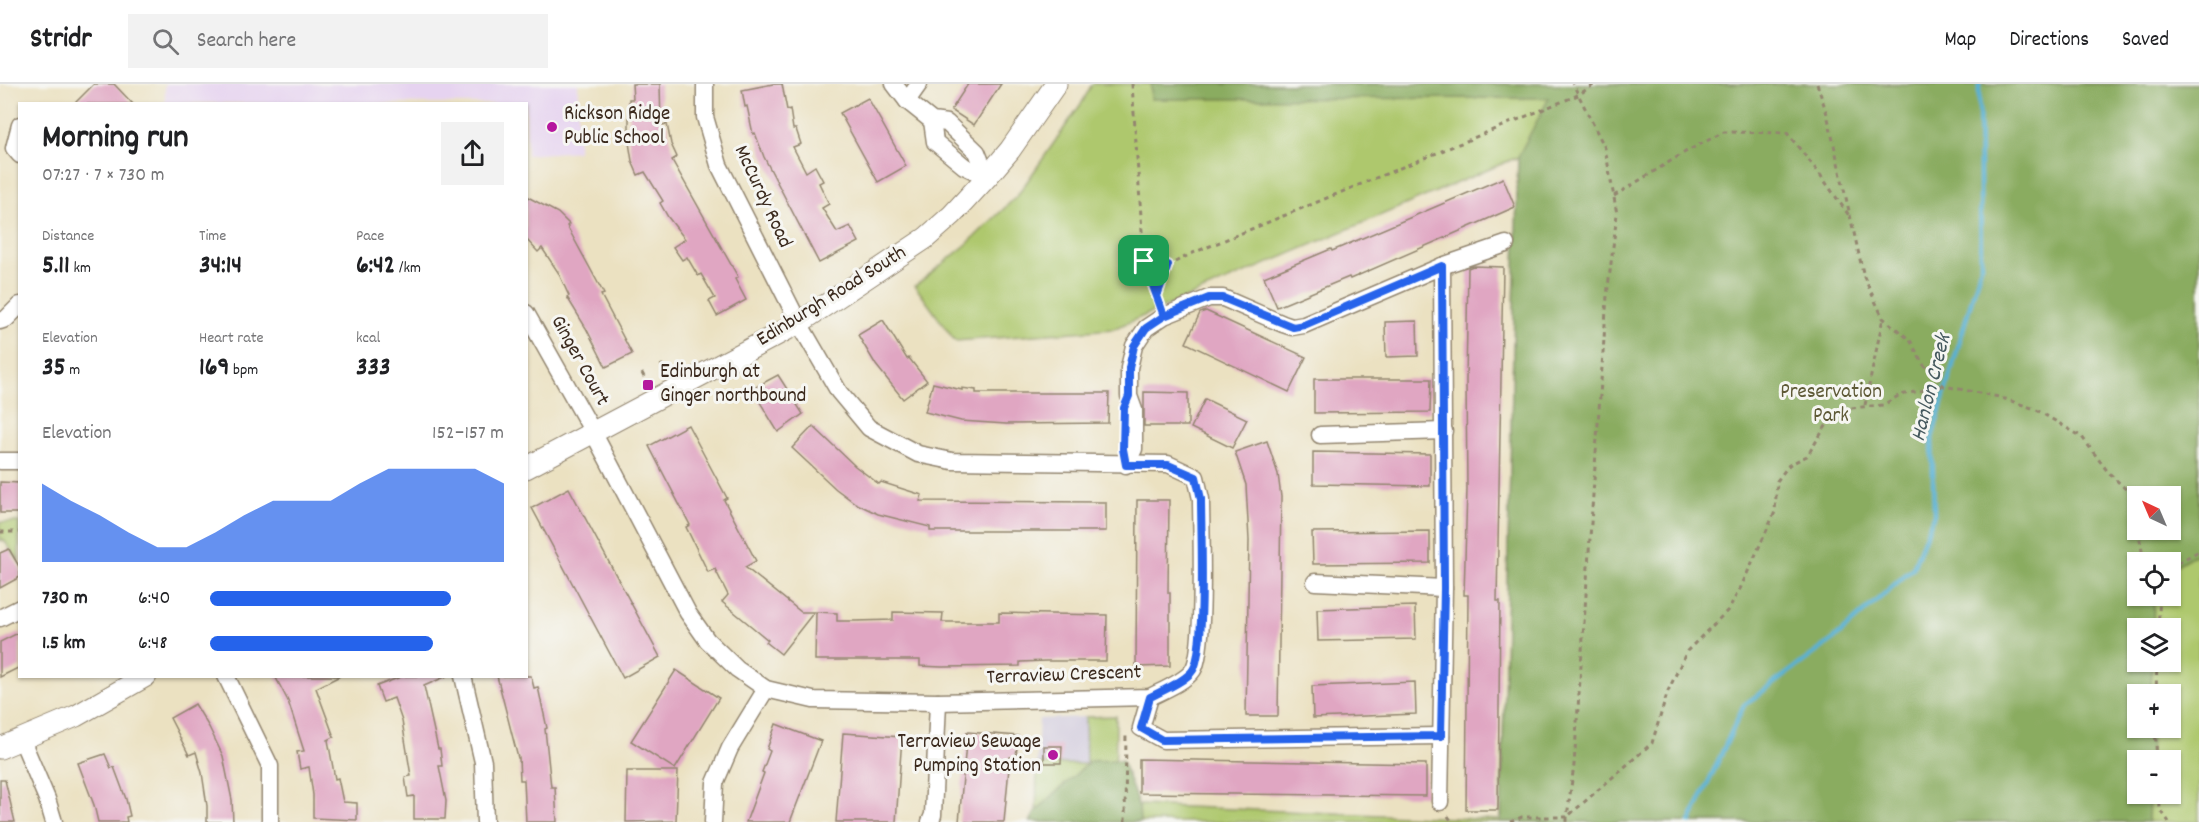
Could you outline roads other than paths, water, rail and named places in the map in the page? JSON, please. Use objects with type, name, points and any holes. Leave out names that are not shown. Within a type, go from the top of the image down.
[{"type":"main road","name":"Edinburgh Road South","points":[[528,467],[799,323],[926,238],[951,215],[1010,150],[1056,84]]},
{"type":"main road","points":[[0,748],[76,716],[142,678]]},
{"type":"street","name":"McCurdy Road","points":[[705,84],[705,117],[719,165],[799,323]]},
{"type":"street","points":[[894,84],[907,101],[932,121],[935,142],[964,166],[987,177]]},
{"type":"street","points":[[907,101],[919,84]]},
{"type":"street","points":[[18,132],[14,147],[18,152]]},
{"type":"street","points":[[1126,465],[1134,449],[1134,410],[1129,396],[1129,368],[1134,346],[1146,328],[1164,316],[1209,298],[1223,298],[1283,324],[1293,327],[1304,325],[1442,266],[1506,244]]},
{"type":"street","points":[[1440,802],[1444,588],[1442,266]]},
{"type":"street","points":[[0,321],[6,319],[18,307]]},
{"type":"street","name":"Ginger Court","points":[[528,317],[593,432]]},
{"type":"street","name":"Terraview Crescent","points":[[593,432],[688,613],[708,640],[736,669],[766,688],[813,699],[939,702],[1150,697],[1174,686],[1193,670],[1200,641],[1201,499],[1196,477],[1168,465],[952,461],[918,454],[869,428],[839,392],[799,323]]},
{"type":"street","points":[[1320,435],[1444,431]]},
{"type":"street","points":[[0,461],[18,461]]},
{"type":"street","points":[[1315,582],[1444,588]]},
{"type":"street","points":[[0,618],[18,609]]},
{"type":"street","points":[[227,678],[270,766],[270,822]]},
{"type":"street","points":[[463,678],[483,762],[485,822]]},
{"type":"street","points":[[713,822],[715,783],[730,748],[766,688]]},
{"type":"street","points":[[1150,697],[1141,728],[1162,740],[1441,736]]},
{"type":"street","points":[[930,822],[933,815],[939,702]]},
{"type":"street","points":[[22,740],[47,799],[54,822]]},
{"type":"waterway","name":"Hanlon Creek","points":[[1690,822],[1744,705],[1834,639],[1913,568],[1934,514],[1932,438],[1981,267],[1979,84]]},
{"type":"place","name":"Rickson Ridge Public School","points":[[552,127]]},
{"type":"place","name":"Edinburgh at Ginger northbound","points":[[648,385]]},
{"type":"place","name":"Terraview Sewage Pumping Station","points":[[1053,755]]},
{"type":"park label","name":"Preservation Park","points":[[1831,405]]}]
